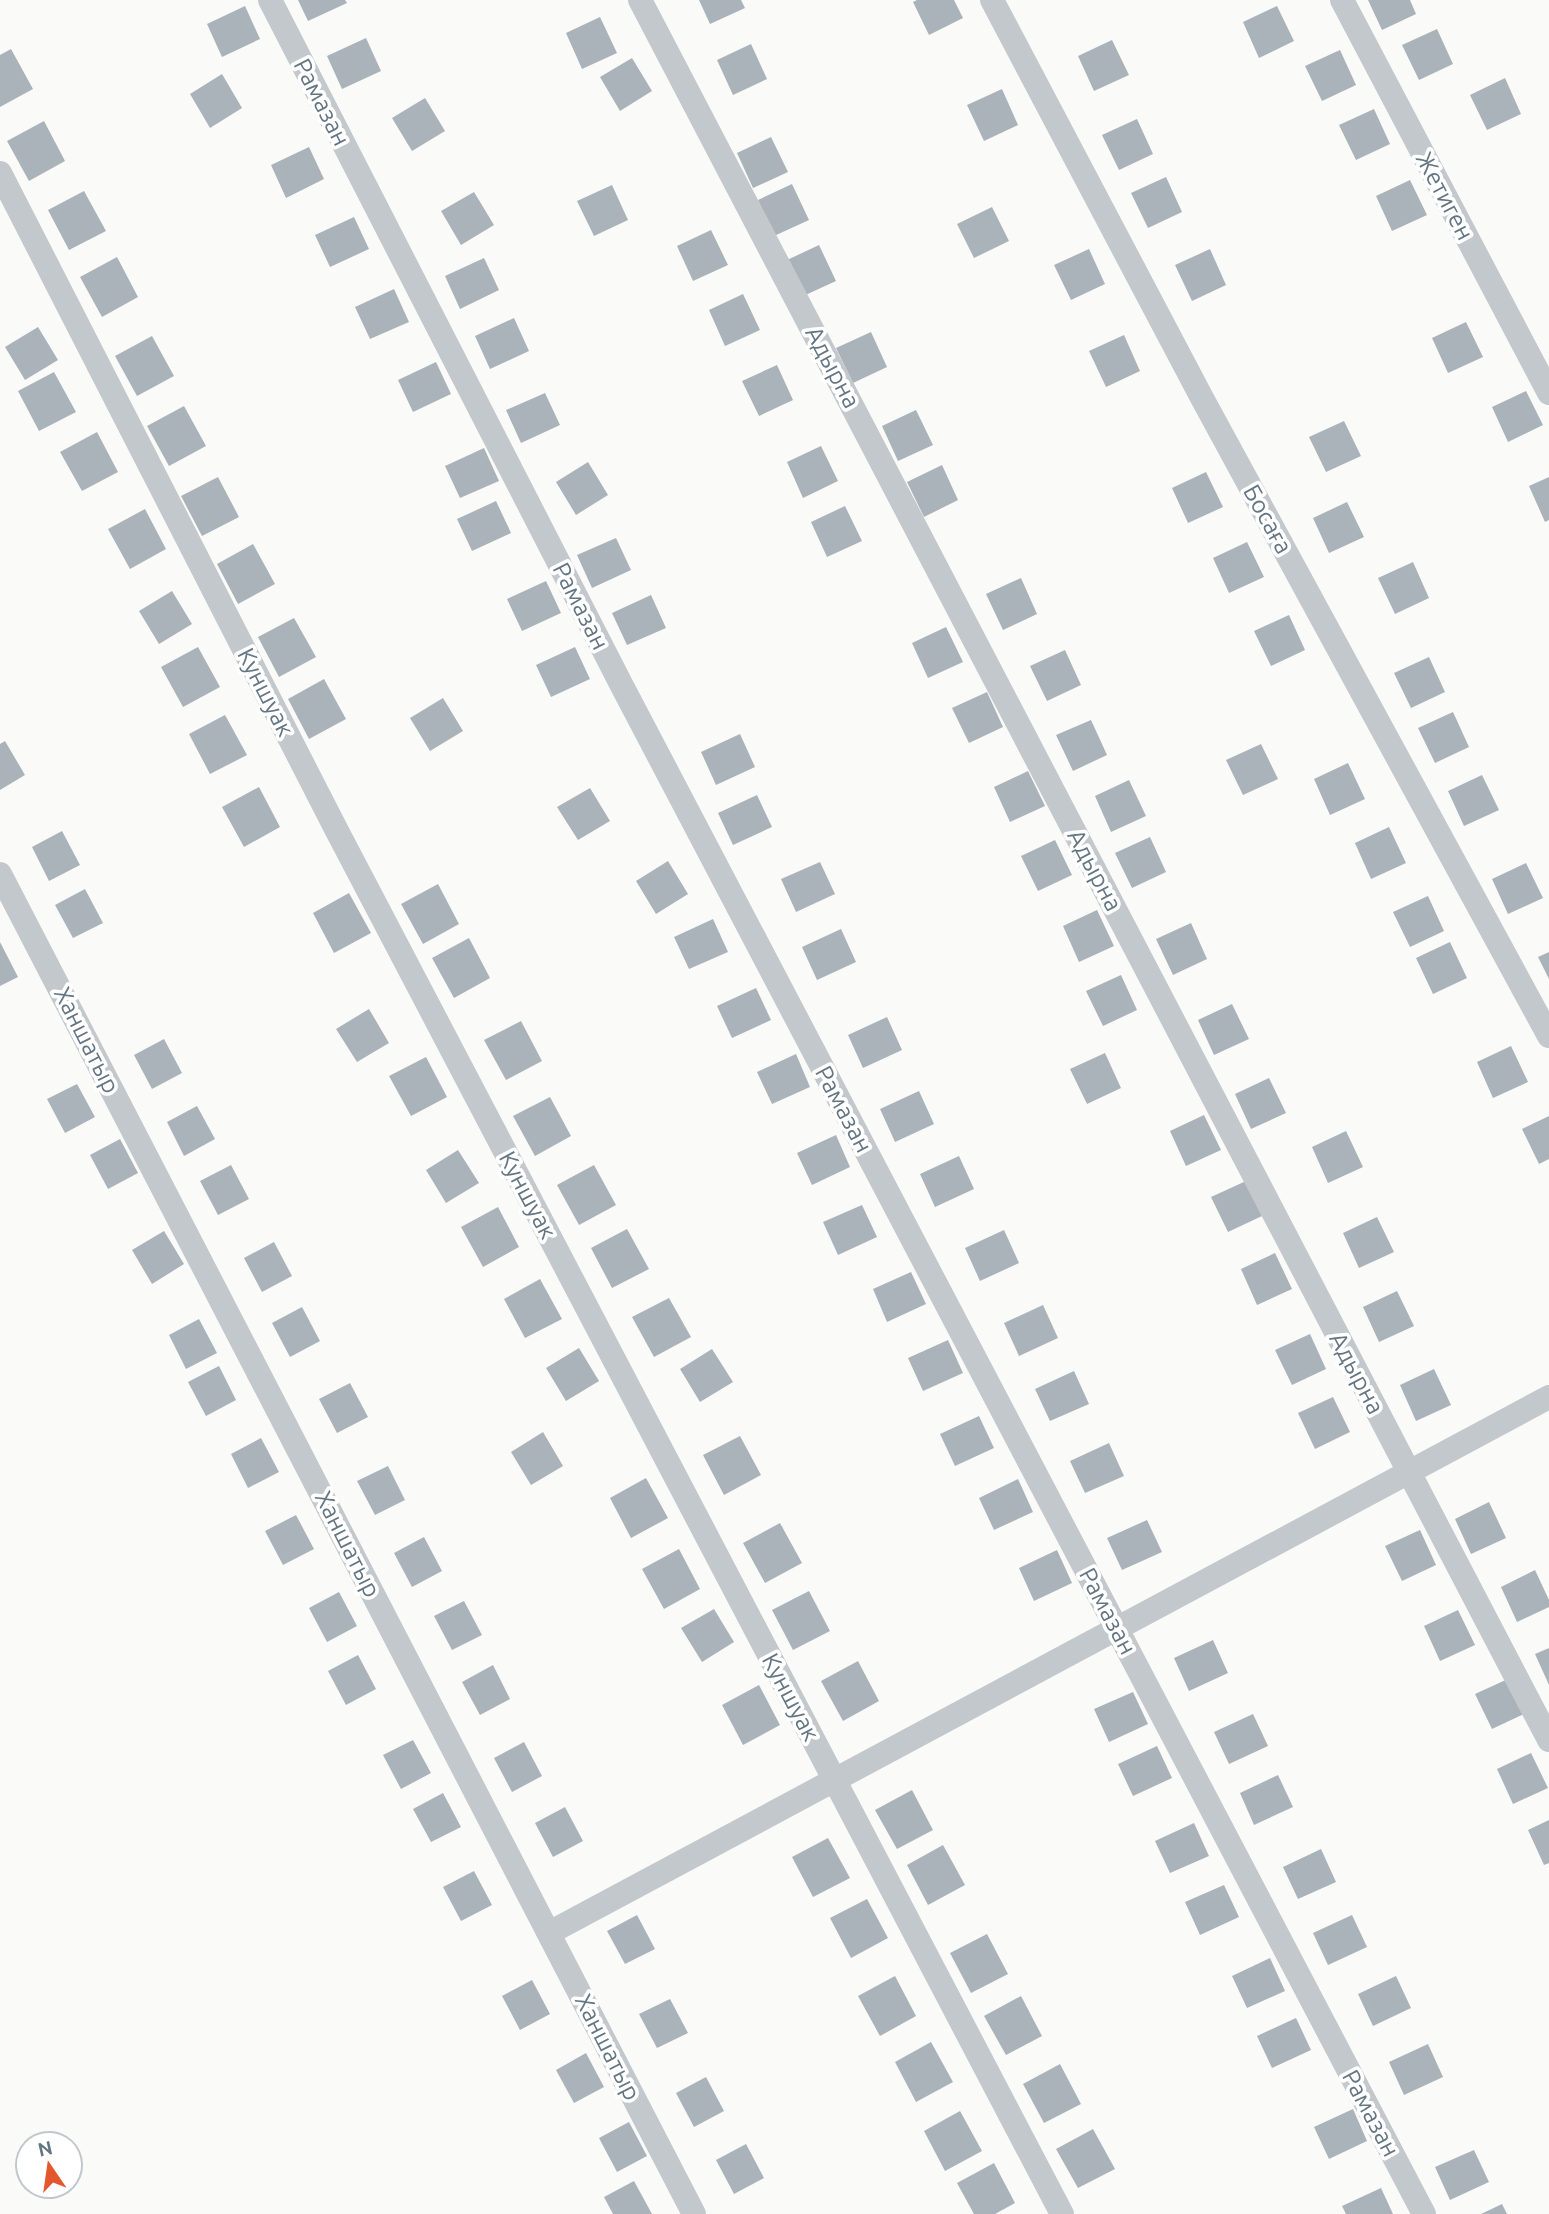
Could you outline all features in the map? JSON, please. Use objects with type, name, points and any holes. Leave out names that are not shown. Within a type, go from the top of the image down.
[{"type":"street","name":"Рамазан","points":[[270,0],[621,684],[1424,2214]]},
{"type":"street","name":"Адырна","points":[[640,0],[1549,1740]]},
{"type":"street","name":"Босаға","points":[[992,0],[1202,398],[1549,1036]]},
{"type":"street","name":"Жетиген","points":[[1342,0],[1549,393]]},
{"type":"street","name":"Куншуак","points":[[0,173],[336,829],[1062,2214]]},
{"type":"street","name":"Ханшатыр","points":[[0,874],[694,2214]]},
{"type":"street","points":[[549,1933],[1549,1397]]},
{"type":"building","points":[[298,0],[345,0],[347,3],[308,21]]},
{"type":"building","points":[[699,0],[741,0],[745,8],[710,24]]},
{"type":"building","points":[[954,0],[963,18],[929,35],[913,2]]},
{"type":"building","points":[[1368,0],[1410,0],[1416,14],[1382,30]]},
{"type":"building","points":[[245,6],[260,39],[222,57],[207,24]]},
{"type":"building","points":[[1277,6],[1294,41],[1259,58],[1243,22]]},
{"type":"building","points":[[600,17],[617,53],[582,69],[566,33]]},
{"type":"building","points":[[1437,29],[1453,64],[1419,80],[1402,45]]},
{"type":"building","points":[[366,38],[381,71],[342,89],[327,56]]},
{"type":"building","points":[[1112,40],[1129,75],[1094,91],[1078,56]]},
{"type":"building","points":[[751,44],[767,79],[733,95],[717,60]]},
{"type":"building","points":[[11,49],[33,89],[0,107],[0,55]]},
{"type":"building","points":[[1340,50],[1356,85],[1322,101],[1305,66]]},
{"type":"building","points":[[632,58],[652,91],[620,111],[600,77]]},
{"type":"building","points":[[222,74],[242,108],[210,128],[190,94]]},
{"type":"building","points":[[1505,78],[1521,114],[1487,130],[1470,95]]},
{"type":"building","points":[[1002,89],[1018,125],[984,141],[967,105]]},
{"type":"building","points":[[425,98],[445,131],[412,151],[392,118]]},
{"type":"building","points":[[1374,109],[1390,144],[1356,160],[1339,125]]},
{"type":"building","points":[[1137,119],[1153,154],[1119,170],[1102,135]]},
{"type":"building","points":[[44,121],[65,161],[29,181],[7,141]]},
{"type":"building","points":[[771,137],[788,172],[753,188],[737,153]]},
{"type":"building","points":[[309,147],[324,179],[286,198],[271,165]]},
{"type":"building","points":[[1166,177],[1182,212],[1148,228],[1131,193]]},
{"type":"building","points":[[1410,180],[1427,215],[1392,231],[1376,196]]},
{"type":"building","points":[[792,184],[809,220],[774,236],[758,200]]},
{"type":"building","points":[[612,185],[628,220],[594,236],[577,201]]},
{"type":"building","points":[[84,191],[106,231],[69,250],[48,210]]},
{"type":"building","points":[[474,192],[494,225],[461,245],[441,211]]},
{"type":"building","points":[[992,207],[1009,241],[974,258],[957,224]]},
{"type":"building","points":[[354,217],[369,249],[330,267],[315,235]]},
{"type":"building","points":[[711,230],[728,265],[693,281],[677,246]]},
{"type":"building","points":[[819,245],[836,281],[801,297],[785,261]]},
{"type":"building","points":[[1089,249],[1105,284],[1071,300],[1054,265]]},
{"type":"building","points":[[1210,249],[1226,285],[1192,301],[1175,265]]},
{"type":"building","points":[[117,257],[138,297],[102,317],[80,277]]},
{"type":"building","points":[[484,258],[499,290],[460,309],[445,276]]},
{"type":"building","points":[[394,289],[409,322],[370,339],[355,307]]},
{"type":"building","points":[[743,294],[760,330],[725,346],[709,310]]},
{"type":"building","points":[[514,318],[529,351],[490,369],[475,336]]},
{"type":"building","points":[[1466,322],[1483,357],[1448,373],[1432,338]]},
{"type":"building","points":[[38,327],[58,360],[25,380],[5,347]]},
{"type":"building","points":[[871,332],[887,367],[853,383],[836,348]]},
{"type":"building","points":[[1124,335],[1140,371],[1106,387],[1089,351]]},
{"type":"building","points":[[152,336],[174,376],[137,396],[115,356]]},
{"type":"building","points":[[436,362],[451,394],[413,412],[398,380]]},
{"type":"building","points":[[777,365],[793,400],[759,416],[742,381]]},
{"type":"building","points":[[54,372],[76,412],[39,431],[18,391]]},
{"type":"building","points":[[1526,391],[1543,425],[1508,442],[1492,407]]},
{"type":"building","points":[[545,393],[560,425],[521,443],[506,410]]},
{"type":"building","points":[[184,406],[206,446],[169,466],[147,426]]},
{"type":"building","points":[[916,410],[933,445],[898,461],[882,426]]},
{"type":"building","points":[[1344,421],[1361,456],[1326,472],[1309,437]]},
{"type":"building","points":[[97,432],[118,472],[82,491],[60,452]]},
{"type":"building","points":[[821,446],[838,481],[803,498],[787,462]]},
{"type":"building","points":[[484,448],[499,481],[460,498],[445,466]]},
{"type":"building","points":[[588,462],[608,495],[576,515],[556,482]]},
{"type":"building","points":[[942,465],[958,500],[924,517],[907,482]]},
{"type":"building","points":[[1206,472],[1223,507],[1188,523],[1172,488]]},
{"type":"building","points":[[218,477],[239,517],[202,536],[181,496]]},
{"type":"building","points":[[1549,477],[1549,520],[1545,522],[1529,486]]},
{"type":"building","points":[[496,501],[511,533],[472,551],[457,519]]},
{"type":"building","points":[[1347,502],[1364,537],[1329,553],[1313,518]]},
{"type":"building","points":[[845,506],[862,541],[827,557],[811,522]]},
{"type":"building","points":[[145,509],[166,549],[130,569],[108,529]]},
{"type":"building","points":[[616,538],[631,570],[592,588],[577,555]]},
{"type":"building","points":[[1247,542],[1264,577],[1229,593],[1213,558]]},
{"type":"building","points":[[253,544],[275,584],[238,604],[217,564]]},
{"type":"building","points":[[1413,562],[1429,598],[1395,614],[1378,578]]},
{"type":"building","points":[[1021,578],[1037,614],[1003,630],[986,594]]},
{"type":"building","points":[[546,581],[561,613],[522,631],[507,599]]},
{"type":"building","points":[[172,591],[192,624],[159,644],[139,611]]},
{"type":"building","points":[[651,595],[666,628],[627,645],[612,613]]},
{"type":"building","points":[[1289,615],[1305,650],[1271,666],[1254,631]]},
{"type":"building","points":[[294,618],[316,657],[279,677],[258,637]]},
{"type":"building","points":[[946,627],[963,662],[928,678],[912,643]]},
{"type":"building","points":[[198,647],[220,687],[183,707],[161,667]]},
{"type":"building","points":[[575,647],[590,679],[551,697],[536,665]]},
{"type":"building","points":[[1065,650],[1081,685],[1047,701],[1030,666]]},
{"type":"building","points":[[1429,657],[1445,692],[1411,708],[1394,673]]},
{"type":"building","points":[[324,679],[346,719],[309,739],[288,699]]},
{"type":"building","points":[[987,692],[1003,727],[969,743],[952,708]]},
{"type":"building","points":[[443,698],[463,731],[430,751],[410,718]]},
{"type":"building","points":[[1453,712],[1469,747],[1435,763],[1418,728]]},
{"type":"building","points":[[225,715],[247,755],[210,774],[189,734]]},
{"type":"building","points":[[1091,720],[1107,755],[1073,771],[1056,735]]},
{"type":"building","points":[[740,734],[755,767],[716,785],[701,752]]},
{"type":"building","points":[[5,741],[25,775],[0,790],[0,744]]},
{"type":"building","points":[[1261,744],[1278,779],[1243,795],[1226,760]]},
{"type":"building","points":[[1348,763],[1365,799],[1330,815],[1314,779]]},
{"type":"building","points":[[1028,771],[1045,806],[1010,822],[994,787]]},
{"type":"building","points":[[1482,775],[1499,810],[1464,826],[1448,791]]},
{"type":"building","points":[[1129,780],[1146,816],[1111,832],[1095,796]]},
{"type":"building","points":[[259,787],[280,827],[244,847],[222,807]]},
{"type":"building","points":[[590,788],[610,821],[578,840],[557,807]]},
{"type":"building","points":[[757,795],[772,827],[733,845],[718,813]]},
{"type":"building","points":[[1389,827],[1406,863],[1371,879],[1355,843]]},
{"type":"building","points":[[62,831],[80,865],[49,881],[32,847]]},
{"type":"building","points":[[1150,837],[1166,872],[1132,888],[1115,853]]},
{"type":"building","points":[[1055,840],[1072,875],[1038,891],[1021,856]]},
{"type":"building","points":[[668,861],[688,894],[656,914],[636,881]]},
{"type":"building","points":[[820,862],[835,894],[796,912],[781,879]]},
{"type":"building","points":[[1526,863],[1543,898],[1508,914],[1492,879]]},
{"type":"building","points":[[438,884],[459,924],[423,944],[401,904]]},
{"type":"building","points":[[85,889],[103,923],[73,938],[55,905]]},
{"type":"building","points":[[349,893],[371,933],[334,953],[313,913]]},
{"type":"building","points":[[1428,896],[1444,931],[1410,947],[1393,912]]},
{"type":"building","points":[[1097,910],[1114,946],[1079,962],[1063,926]]},
{"type":"building","points":[[713,919],[728,952],[689,969],[674,937]]},
{"type":"building","points":[[1191,923],[1207,959],[1173,975],[1156,939]]},
{"type":"building","points":[[841,929],[856,962],[817,980],[802,947]]},
{"type":"building","points":[[469,938],[490,978],[454,998],[432,958]]},
{"type":"building","points":[[0,942],[18,977],[0,986]]},
{"type":"building","points":[[1450,942],[1467,978],[1433,994],[1416,958]]},
{"type":"building","points":[[1549,952],[1549,979],[1538,957]]},
{"type":"building","points":[[1121,975],[1137,1010],[1103,1026],[1086,991]]},
{"type":"building","points":[[756,988],[771,1020],[732,1038],[717,1006]]},
{"type":"building","points":[[1232,1004],[1249,1039],[1214,1055],[1198,1020]]},
{"type":"building","points":[[369,1009],[389,1043],[357,1062],[336,1029]]},
{"type":"building","points":[[887,1017],[902,1050],[863,1068],[848,1035]]},
{"type":"building","points":[[521,1021],[542,1061],[506,1080],[484,1040]]},
{"type":"building","points":[[164,1039],[182,1073],[152,1089],[134,1055]]},
{"type":"building","points":[[1511,1046],[1528,1082],[1493,1098],[1477,1062]]},
{"type":"building","points":[[1105,1053],[1121,1088],[1087,1104],[1070,1069]]},
{"type":"building","points":[[796,1054],[810,1087],[772,1104],[757,1072]]},
{"type":"building","points":[[426,1057],[447,1097],[411,1116],[389,1076]]},
{"type":"building","points":[[1269,1078],[1286,1113],[1251,1129],[1235,1094]]},
{"type":"building","points":[[77,1084],[95,1117],[65,1133],[47,1099]]},
{"type":"building","points":[[919,1091],[934,1124],[895,1142],[880,1109]]},
{"type":"building","points":[[550,1097],[571,1136],[535,1156],[513,1116]]},
{"type":"building","points":[[197,1106],[215,1139],[184,1156],[167,1122]]},
{"type":"building","points":[[1204,1115],[1221,1150],[1186,1166],[1170,1131]]},
{"type":"building","points":[[1549,1116],[1549,1159],[1539,1164],[1522,1129]]},
{"type":"building","points":[[1346,1131],[1363,1167],[1328,1183],[1312,1147]]},
{"type":"building","points":[[836,1135],[850,1167],[812,1185],[797,1153]]},
{"type":"building","points":[[120,1139],[138,1173],[108,1189],[90,1155]]},
{"type":"building","points":[[458,1150],[479,1183],[446,1203],[426,1170]]},
{"type":"building","points":[[959,1156],[974,1189],[935,1207],[920,1174]]},
{"type":"building","points":[[231,1165],[249,1199],[218,1215],[200,1181]]},
{"type":"building","points":[[594,1165],[616,1205],[579,1225],[557,1185]]},
{"type":"building","points":[[1246,1181],[1262,1216],[1228,1232],[1211,1197]]},
{"type":"building","points":[[862,1205],[877,1237],[838,1255],[823,1222]]},
{"type":"building","points":[[498,1207],[519,1247],[483,1267],[461,1227]]},
{"type":"building","points":[[1377,1217],[1394,1252],[1359,1268],[1343,1233]]},
{"type":"building","points":[[627,1229],[649,1269],[612,1288],[591,1248]]},
{"type":"building","points":[[1004,1230],[1019,1263],[980,1281],[965,1248]]},
{"type":"building","points":[[164,1231],[184,1264],[152,1284],[132,1250]]},
{"type":"building","points":[[274,1242],[292,1276],[262,1292],[244,1258]]},
{"type":"building","points":[[1275,1253],[1292,1289],[1257,1305],[1241,1269]]},
{"type":"building","points":[[911,1272],[926,1304],[887,1322],[873,1289]]},
{"type":"building","points":[[540,1279],[562,1319],[525,1338],[504,1299]]},
{"type":"building","points":[[1397,1291],[1414,1326],[1379,1342],[1363,1307]]},
{"type":"building","points":[[669,1298],[691,1337],[654,1357],[632,1317]]},
{"type":"building","points":[[1043,1305],[1058,1338],[1019,1356],[1004,1323]]},
{"type":"building","points":[[302,1307],[320,1341],[290,1357],[272,1323]]},
{"type":"building","points":[[199,1319],[217,1353],[186,1369],[169,1335]]},
{"type":"building","points":[[1310,1334],[1326,1369],[1292,1385],[1275,1350]]},
{"type":"building","points":[[948,1340],[963,1373],[923,1391],[908,1358]]},
{"type":"building","points":[[579,1348],[599,1381],[566,1401],[546,1368]]},
{"type":"building","points":[[712,1349],[733,1382],[700,1402],[680,1369]]},
{"type":"building","points":[[219,1366],[236,1400],[206,1416],[188,1382]]},
{"type":"building","points":[[1434,1369],[1451,1405],[1416,1421],[1400,1385]]},
{"type":"building","points":[[1074,1371],[1089,1404],[1050,1421],[1035,1389]]},
{"type":"building","points":[[350,1383],[368,1417],[337,1433],[319,1399]]},
{"type":"building","points":[[1333,1397],[1350,1432],[1315,1449],[1298,1413]]},
{"type":"building","points":[[979,1416],[994,1448],[955,1466],[940,1434]]},
{"type":"building","points":[[543,1432],[563,1466],[531,1485],[511,1452]]},
{"type":"building","points":[[740,1436],[761,1475],[724,1495],[703,1455]]},
{"type":"building","points":[[261,1438],[279,1472],[248,1488],[231,1454]]},
{"type":"building","points":[[1109,1443],[1124,1476],[1085,1493],[1070,1461]]},
{"type":"building","points":[[388,1466],[405,1500],[375,1515],[357,1481]]},
{"type":"building","points":[[646,1478],[668,1518],[631,1538],[610,1498]]},
{"type":"building","points":[[1018,1479],[1033,1512],[994,1530],[979,1498]]},
{"type":"building","points":[[1489,1502],[1506,1538],[1471,1554],[1455,1519]]},
{"type":"building","points":[[296,1515],[314,1549],[283,1565],[265,1531]]},
{"type":"building","points":[[1147,1520],[1162,1552],[1122,1570],[1107,1538]]},
{"type":"building","points":[[780,1523],[802,1563],[765,1583],[743,1543]]},
{"type":"building","points":[[1420,1530],[1436,1565],[1402,1581],[1385,1546]]},
{"type":"building","points":[[424,1537],[442,1571],[412,1587],[394,1553]]},
{"type":"building","points":[[679,1549],[700,1589],[664,1609],[642,1569]]},
{"type":"building","points":[[1057,1550],[1072,1583],[1034,1601],[1019,1568]]},
{"type":"building","points":[[1535,1570],[1549,1600],[1549,1607],[1517,1622],[1501,1587]]},
{"type":"building","points":[[809,1591],[830,1631],[793,1650],[772,1610]]},
{"type":"building","points":[[339,1592],[357,1626],[327,1642],[309,1608]]},
{"type":"building","points":[[464,1601],[482,1635],[452,1650],[434,1616]]},
{"type":"building","points":[[714,1609],[734,1642],[702,1662],[681,1628]]},
{"type":"building","points":[[1458,1610],[1475,1645],[1440,1661],[1424,1626]]},
{"type":"building","points":[[1213,1640],[1228,1673],[1189,1691],[1174,1658]]},
{"type":"building","points":[[1549,1648],[1549,1685],[1535,1654]]},
{"type":"building","points":[[358,1655],[376,1689],[346,1705],[328,1671]]},
{"type":"building","points":[[858,1661],[879,1701],[843,1721],[821,1681]]},
{"type":"building","points":[[493,1665],[510,1699],[480,1715],[462,1682]]},
{"type":"building","points":[[1510,1678],[1526,1713],[1492,1729],[1475,1694]]},
{"type":"building","points":[[759,1685],[780,1725],[743,1745],[722,1705]]},
{"type":"building","points":[[1133,1692],[1148,1724],[1109,1742],[1094,1709]]},
{"type":"building","points":[[1253,1714],[1268,1746],[1229,1764],[1214,1732]]},
{"type":"building","points":[[413,1740],[431,1773],[401,1789],[383,1755]]},
{"type":"building","points":[[524,1742],[542,1776],[512,1792],[494,1758]]},
{"type":"building","points":[[1157,1746],[1172,1778],[1133,1796],[1118,1764]]},
{"type":"building","points":[[1531,1753],[1548,1788],[1513,1804],[1497,1769]]},
{"type":"building","points":[[1278,1775],[1293,1807],[1254,1825],[1240,1793]]},
{"type":"building","points":[[912,1790],[933,1830],[897,1849],[875,1810]]},
{"type":"building","points":[[443,1793],[461,1827],[431,1842],[413,1809]]},
{"type":"building","points":[[565,1807],[583,1841],[553,1857],[535,1823]]},
{"type":"building","points":[[1549,1820],[1549,1863],[1544,1865],[1528,1830]]},
{"type":"building","points":[[1194,1823],[1209,1856],[1170,1873],[1155,1841]]},
{"type":"building","points":[[828,1838],[850,1878],[813,1897],[792,1857]]},
{"type":"building","points":[[943,1845],[965,1885],[928,1905],[907,1865]]},
{"type":"building","points":[[1321,1849],[1336,1882],[1298,1899],[1283,1867]]},
{"type":"building","points":[[474,1871],[492,1905],[461,1921],[443,1887]]},
{"type":"building","points":[[1224,1885],[1239,1917],[1200,1935],[1185,1902]]},
{"type":"building","points":[[867,1899],[888,1938],[851,1958],[830,1918]]},
{"type":"building","points":[[637,1915],[655,1949],[625,1964],[607,1931]]},
{"type":"building","points":[[1352,1915],[1367,1947],[1328,1965],[1313,1933]]},
{"type":"building","points":[[987,1934],[1008,1974],[971,1993],[950,1953]]},
{"type":"building","points":[[1270,1958],[1285,1991],[1247,2008],[1232,1976]]},
{"type":"building","points":[[895,1976],[916,2016],[880,2036],[858,1996]]},
{"type":"building","points":[[1396,1976],[1411,2008],[1373,2026],[1358,1994]]},
{"type":"building","points":[[532,1980],[550,2014],[520,2030],[502,1996]]},
{"type":"building","points":[[1021,1996],[1042,2036],[1006,2055],[984,2016]]},
{"type":"building","points":[[670,1999],[688,2033],[657,2048],[639,2014]]},
{"type":"building","points":[[1296,2018],[1311,2050],[1272,2068],[1257,2036]]},
{"type":"building","points":[[931,2042],[953,2082],[916,2102],[895,2062]]},
{"type":"building","points":[[1428,2044],[1443,2077],[1404,2095],[1389,2062]]},
{"type":"building","points":[[586,2053],[604,2087],[574,2103],[556,2070]]},
{"type":"building","points":[[1060,2064],[1081,2104],[1044,2123],[1023,2084]]},
{"type":"building","points":[[706,2077],[724,2111],[694,2127],[676,2093]]},
{"type":"building","points":[[1353,2109],[1367,2141],[1329,2159],[1314,2127]]},
{"type":"building","points":[[960,2111],[982,2151],[945,2171],[924,2131]]},
{"type":"building","points":[[629,2122],[647,2156],[617,2172],[599,2138]]},
{"type":"building","points":[[1093,2129],[1115,2169],[1078,2188],[1056,2149]]},
{"type":"building","points":[[746,2144],[764,2178],[734,2194],[716,2160]]},
{"type":"building","points":[[1474,2150],[1489,2182],[1450,2200],[1435,2167]]},
{"type":"building","points":[[994,2163],[1015,2203],[995,2214],[974,2214],[957,2183]]},
{"type":"building","points":[[634,2181],[652,2214],[613,2214],[604,2197]]},
{"type":"building","points":[[1381,2188],[1393,2214],[1346,2214],[1342,2206]]},
{"type":"building","points":[[1502,2204],[1507,2214],[1481,2214]]}]
